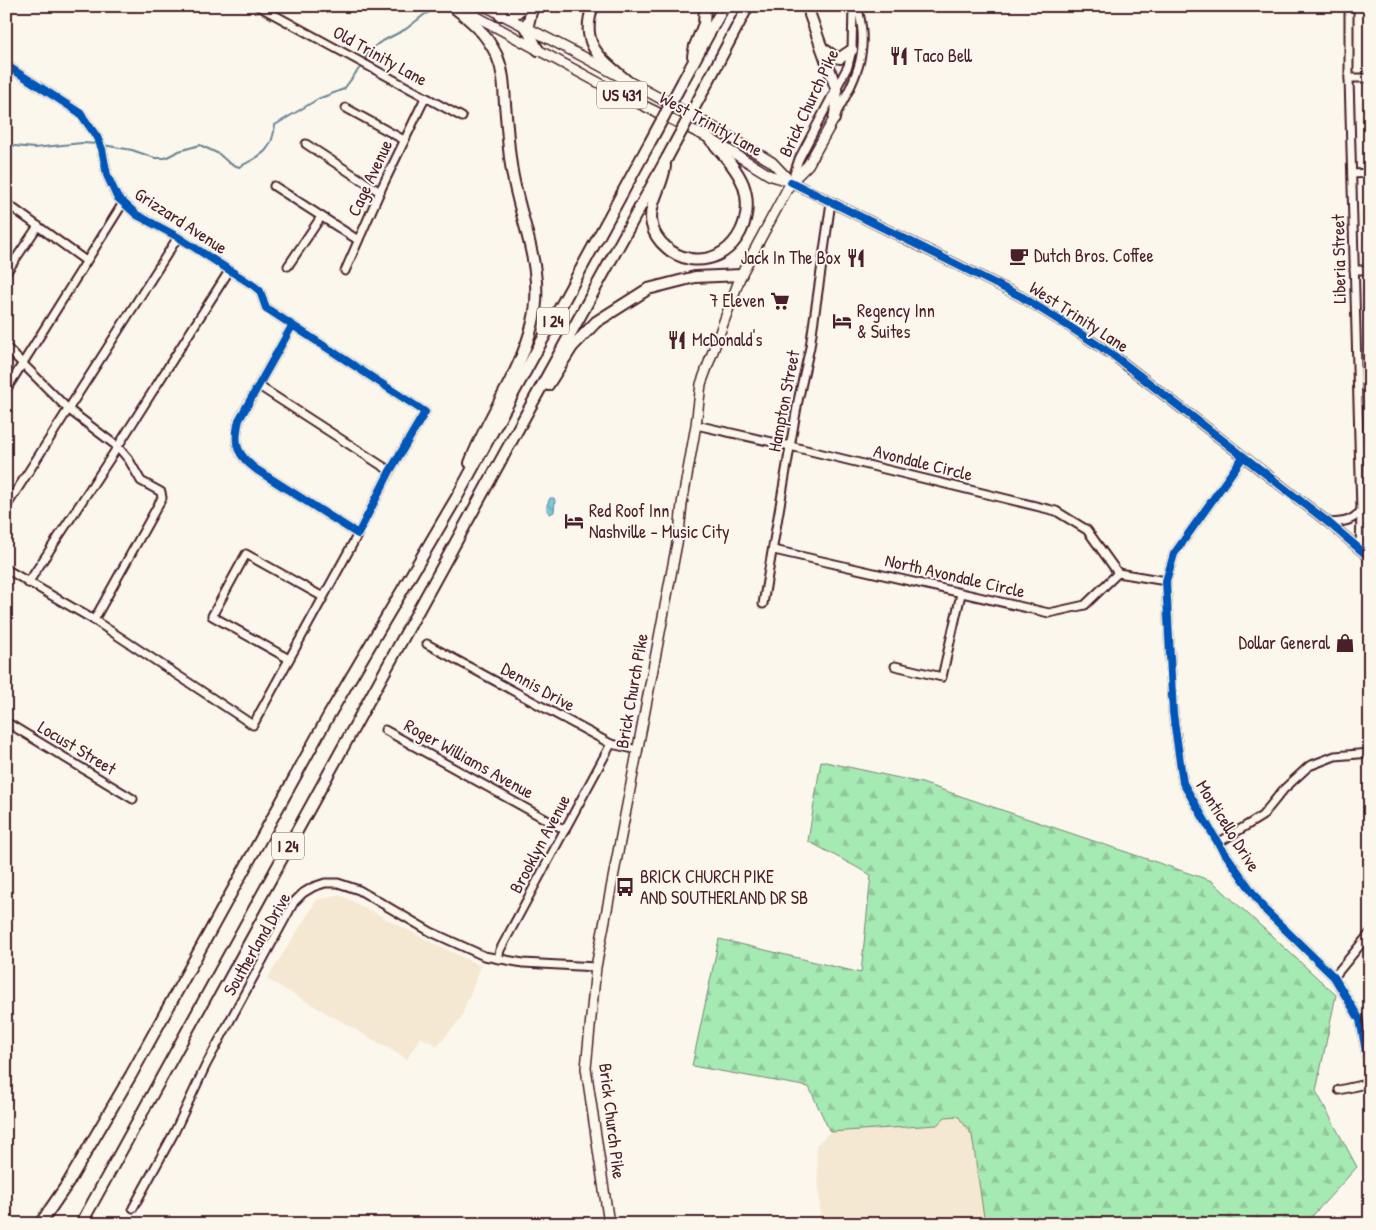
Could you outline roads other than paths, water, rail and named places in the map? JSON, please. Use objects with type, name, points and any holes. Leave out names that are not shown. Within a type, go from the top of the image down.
[{"type":"highway","points":[[452,6],[477,26],[489,41],[503,72],[511,165],[536,282],[534,320],[528,339],[517,368],[477,444],[457,497]]},
{"type":"highway","points":[[500,15],[516,13],[525,6]]},
{"type":"highway","points":[[534,6],[527,29],[538,50]]},
{"type":"highway","points":[[593,6],[588,18],[588,32],[591,44],[604,61],[627,81]]},
{"type":"highway","points":[[690,68],[695,46],[704,24],[705,6]]},
{"type":"highway","name":"I 24","points":[[40,1224],[68,1183],[131,1074],[329,715],[457,497],[724,6]]},
{"type":"highway","name":"I 24","points":[[81,1224],[667,158],[748,6]]},
{"type":"highway","points":[[809,6],[810,15],[836,88],[837,103],[834,118]]},
{"type":"highway","points":[[822,48],[835,57],[840,58],[852,50]]},
{"type":"highway","points":[[667,158],[664,177],[654,201],[652,225],[659,240],[680,257],[706,260],[720,254],[735,242],[744,226],[746,198],[743,184],[732,165],[709,138]]},
{"type":"highway","points":[[495,468],[572,347],[596,322],[648,289],[695,276],[740,275]]},
{"type":"main road","name":"West Trinity Lane","points":[[458,6],[614,91],[709,138],[769,176],[791,182],[1036,305],[1113,355],[1329,523],[1370,558]]},
{"type":"main road","name":"West Trinity Lane","points":[[485,6],[713,127],[772,162],[791,182]]},
{"type":"main road","name":"Brick Church Pike","points":[[609,1224],[586,1068],[596,967],[679,533],[682,504],[703,379],[740,275],[791,182],[808,165],[834,118]]},
{"type":"street","name":"Old Trinity Lane","points":[[258,6],[462,117]]},
{"type":"street","name":"Brick Church Pike","points":[[791,182],[799,159],[848,66],[852,50],[855,6]]},
{"type":"street","name":"Brick Church Pike","points":[[834,118],[848,94],[858,68],[863,42],[855,6]]},
{"type":"street","name":"Liberia Street","points":[[1349,6],[1349,78],[1361,511],[1360,550]]},
{"type":"street","name":"Grizzard Avenue","points":[[6,65],[80,113],[102,149],[107,175],[117,197],[137,215],[178,237],[229,271],[118,447],[28,583]]},
{"type":"street","points":[[1349,78],[1370,78]]},
{"type":"street","name":"Cage Avenue","points":[[345,271],[425,98]]},
{"type":"street","points":[[346,108],[404,140]]},
{"type":"street","points":[[306,144],[380,192]]},
{"type":"street","points":[[1352,174],[1370,173]]},
{"type":"street","points":[[274,186],[358,240]]},
{"type":"street","name":"Grizzard Avenue","points":[[6,390],[123,202]]},
{"type":"street","name":"Hampton Street","points":[[764,604],[798,401],[810,347],[830,202]]},
{"type":"street","points":[[6,203],[86,261]]},
{"type":"street","points":[[288,266],[321,216]]},
{"type":"street","points":[[6,273],[38,226]]},
{"type":"street","name":"Grizzard Avenue","points":[[6,507],[178,237]]},
{"type":"street","points":[[1354,270],[1370,270]]},
{"type":"street","points":[[6,569],[94,620],[253,725],[358,534],[390,471],[426,412],[266,308],[260,291],[229,271]]},
{"type":"street","points":[[292,326],[239,420],[236,444],[246,461],[257,470],[358,534]]},
{"type":"street","points":[[6,347],[68,409],[118,447],[129,460],[141,481],[160,492],[162,498],[94,620]]},
{"type":"street","points":[[259,386],[390,471]]},
{"type":"street","name":"Avondale Circle","points":[[696,426],[790,446],[1056,510],[1087,530],[1118,573]]},
{"type":"street","name":"Monticello Drive","points":[[1243,457],[1174,554],[1166,581],[1173,713],[1183,783],[1218,843],[1264,909],[1334,977],[1360,1020],[1370,1072]]},
{"type":"street","points":[[1329,523],[1347,522],[1354,519],[1361,511]]},
{"type":"street","name":"North Avondale Circle","points":[[774,550],[1049,613],[1085,604],[1118,573]]},
{"type":"street","points":[[289,659],[212,616],[241,563],[246,554],[323,597]]},
{"type":"street","points":[[1118,573],[1166,581]]},
{"type":"street","points":[[895,666],[942,677],[960,594]]},
{"type":"street","name":"Dennis Drive","points":[[426,644],[611,744],[638,750]]},
{"type":"street","name":"Locust Street","points":[[6,722],[133,799]]},
{"type":"street","name":"Roger Williams Avenue","points":[[384,730],[565,830]]},
{"type":"street","name":"Brooklyn Avenue","points":[[498,959],[500,950],[611,744]]},
{"type":"street","points":[[1218,843],[1262,816],[1284,789],[1309,766],[1335,756],[1370,753]]},
{"type":"street","name":"Southerland Drive","points":[[133,1208],[174,1133],[206,1064],[294,902],[313,887],[325,883],[338,883],[348,886],[368,895],[431,932],[484,956],[523,963],[596,967]]},
{"type":"street","points":[[1334,977],[1370,933]]},
{"type":"street","points":[[1339,1090],[1370,1083]]},
{"type":"water","points":[[550,498],[554,498],[555,501],[554,512],[550,514],[547,511],[547,505]]},
{"type":"waterway","points":[[364,61],[370,50],[379,43],[406,29],[425,14],[435,10]]},
{"type":"waterway","points":[[103,145],[132,150],[155,158],[165,158],[179,151],[200,145],[239,167],[264,152],[274,134],[275,125],[318,99],[344,89],[361,66]]},
{"type":"waterway","points":[[6,145],[34,148],[82,143],[98,144]]},
{"type":"place","name":"Taco Bell","points":[[899,56]]},
{"type":"place","name":"Dutch Bros. Coffee","points":[[1019,256]]},
{"type":"place","name":"Jack In The Box","points":[[856,258]]},
{"type":"place","name":"7 Eleven","points":[[780,301]]},
{"type":"place","name":"Regency Inn & Suites","points":[[842,321]]},
{"type":"place","name":"McDonald's","points":[[677,340]]},
{"type":"place","name":"Red Roof Inn Nashville - Music City","points":[[574,521]]},
{"type":"place","name":"Dollar General","points":[[1345,643]]},
{"type":"place","name":"BRICK CHURCH PIKE AND SOUTHERLAND DR SB","points":[[625,887]]}]
